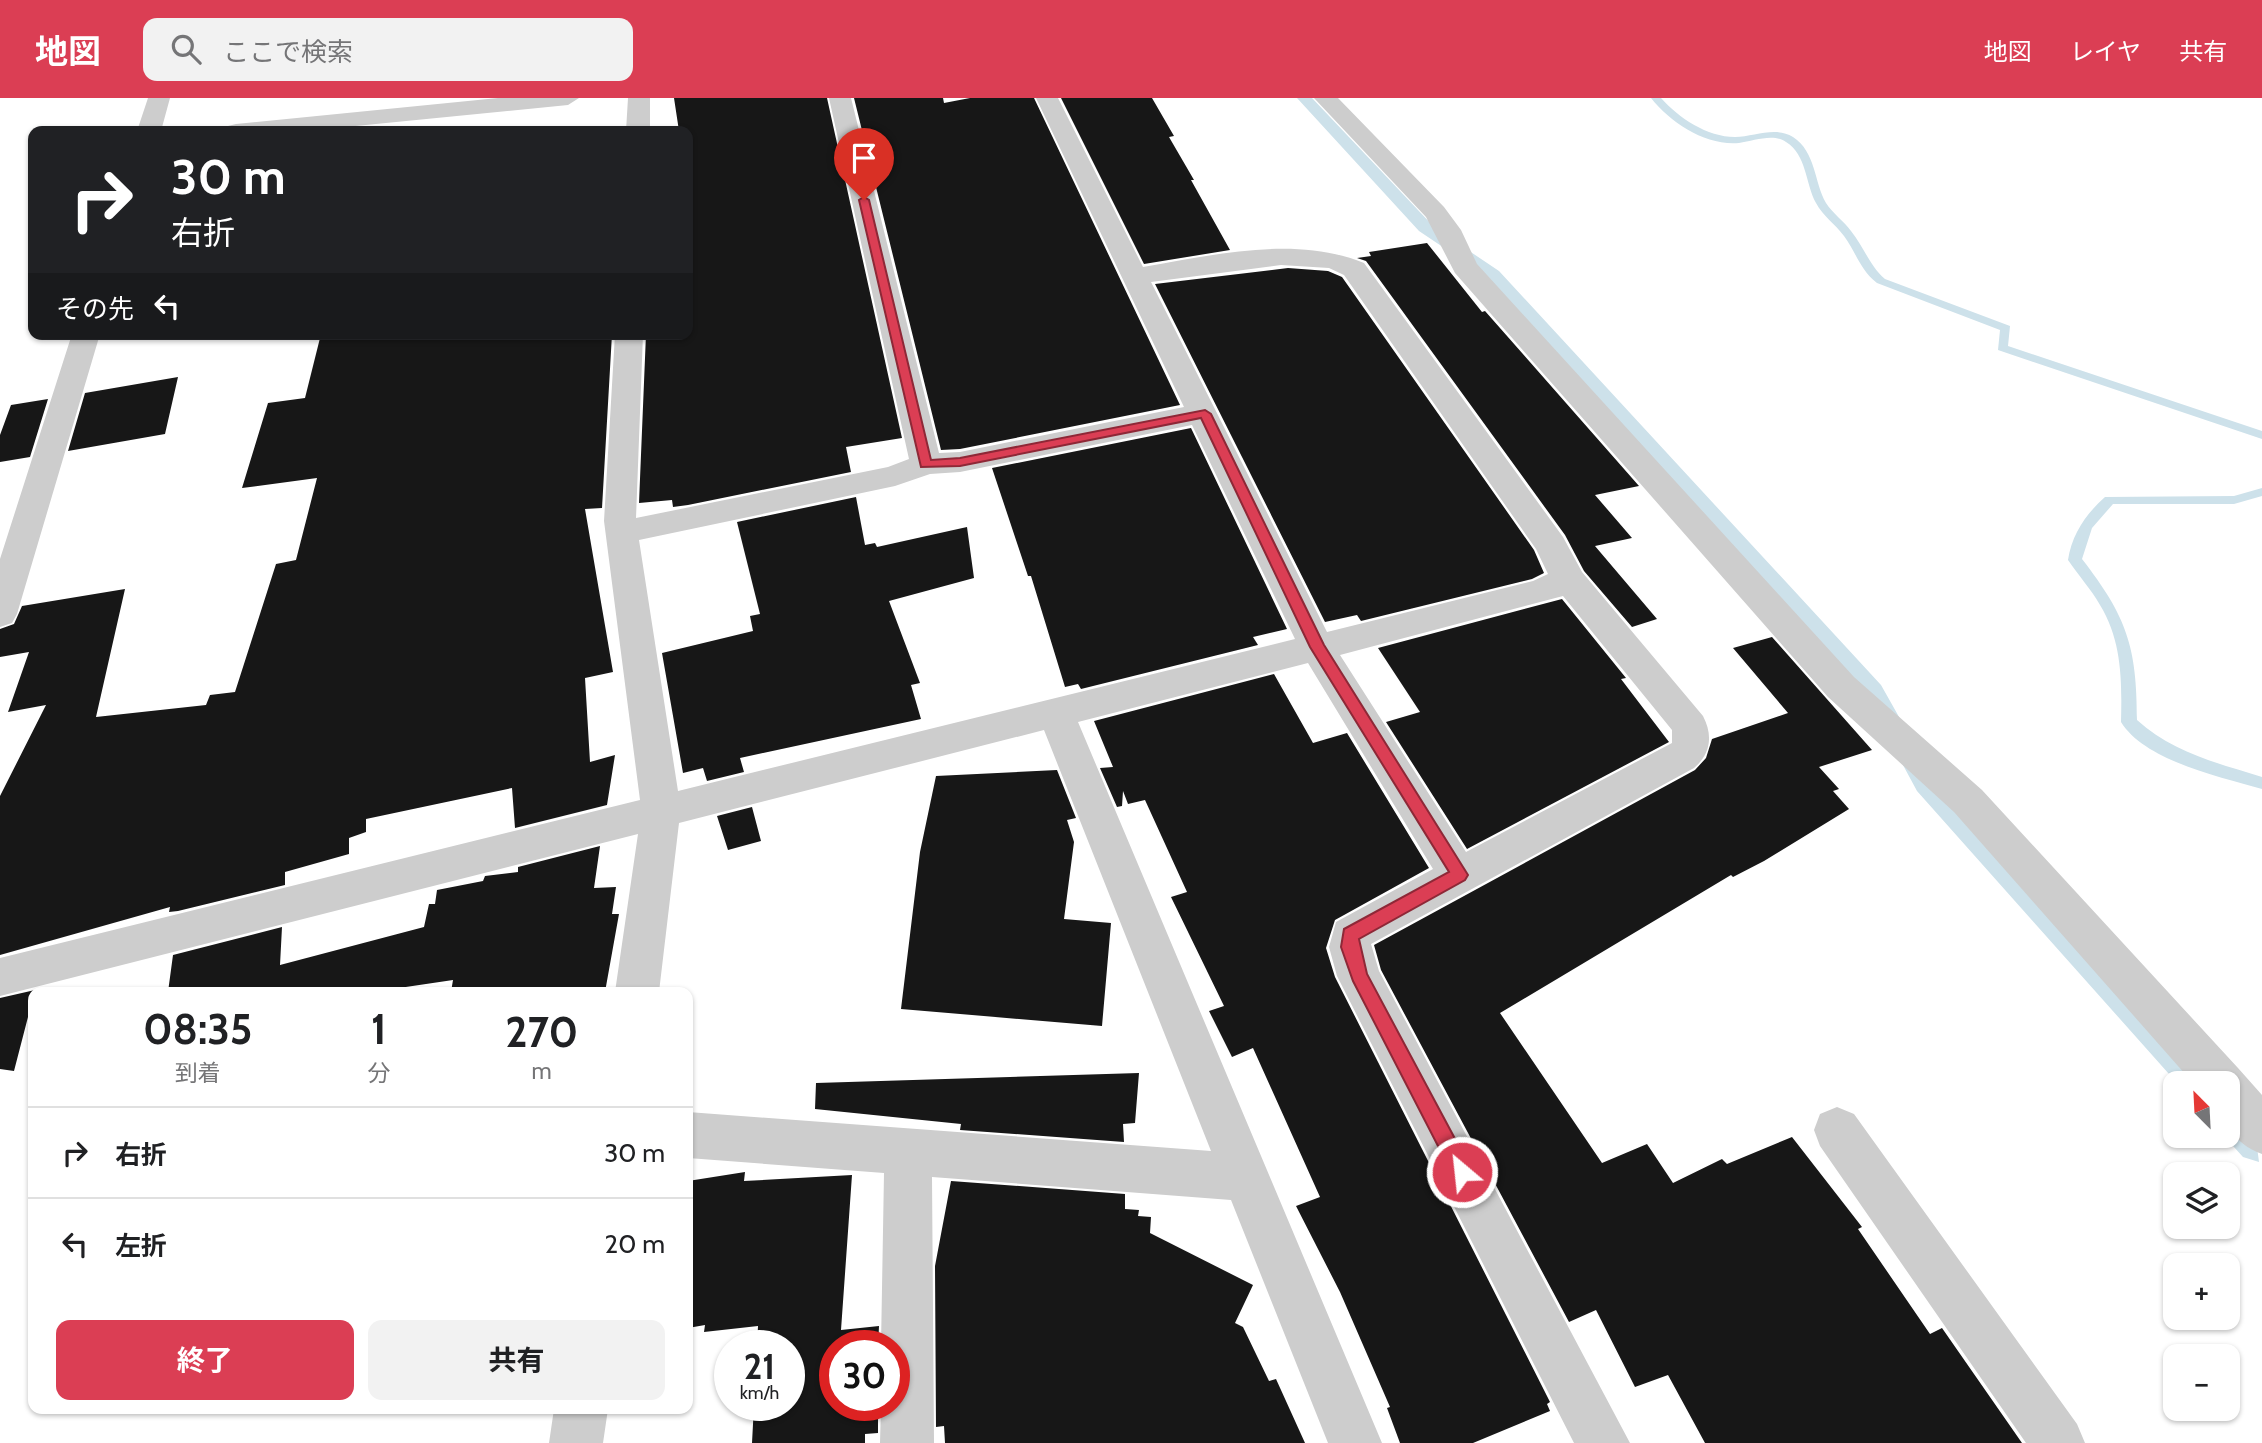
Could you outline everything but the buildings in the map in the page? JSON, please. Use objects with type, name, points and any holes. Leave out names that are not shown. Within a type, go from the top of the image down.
[{"type":"street","points":[[151,126],[159,98]]},
{"type":"street","points":[[286,126],[568,98]]},
{"type":"street","points":[[638,126],[639,98]]},
{"type":"street","points":[[840,98],[926,464]]},
{"type":"street","points":[[1047,98],[1205,414],[1317,647],[1459,875]]},
{"type":"street","points":[[1325,98],[1435,212],[1448,230],[1465,267],[1841,687],[1930,764],[1968,801],[2211,1071]]},
{"type":"street","points":[[1136,276],[1233,261],[1317,257],[1341,260],[1354,269],[1551,545],[1568,579],[1690,726],[1692,746],[1684,757],[1351,935],[1350,947],[1359,976],[1603,1443]]},
{"type":"street","points":[[0,614],[84,340]]},
{"type":"street","points":[[629,340],[622,532],[661,812],[638,987]]},
{"type":"street","points":[[622,532],[895,476],[926,464],[960,462],[1205,414]]},
{"type":"street","points":[[0,977],[1542,591],[1568,579]]},
{"type":"street","points":[[1055,712],[1355,1443]]},
{"type":"street","points":[[2240,1104],[2262,1130]]},
{"type":"street","points":[[1837,1130],[2058,1443]]},
{"type":"street","points":[[693,1135],[1245,1177]]},
{"type":"street","points":[[907,1443],[908,1152]]},
{"type":"street","points":[[576,1443],[580,1414]]},
{"type":"water","points":[[1297,98],[1312,98],[1435,228],[1499,271],[1881,685],[1938,786],[2195,1071],[2166,1071],[1917,791],[1862,689],[1483,274],[1419,231]]},
{"type":"water","points":[[2240,1121],[2256,1139],[2259,1162],[2243,1157],[2235,1148],[2240,1148]]},
{"type":"waterway","points":[[1656,98],[1681,121],[1714,137],[1736,140],[1777,135],[1789,139],[1806,159],[1823,206],[1853,241],[1865,265],[1881,281],[2006,328],[2002,348],[2262,435]]},
{"type":"waterway","points":[[2262,492],[2234,500],[2110,500],[2086,527],[2075,560],[2104,600],[2121,635],[2128,672],[2129,722],[2157,745],[2191,761],[2262,783]]},
{"type":"route","points":[[864,200],[926,464],[960,462],[1205,414],[1317,647],[1459,875],[1372,921],[1351,935],[1350,947],[1359,976],[1462,1172]]}]
